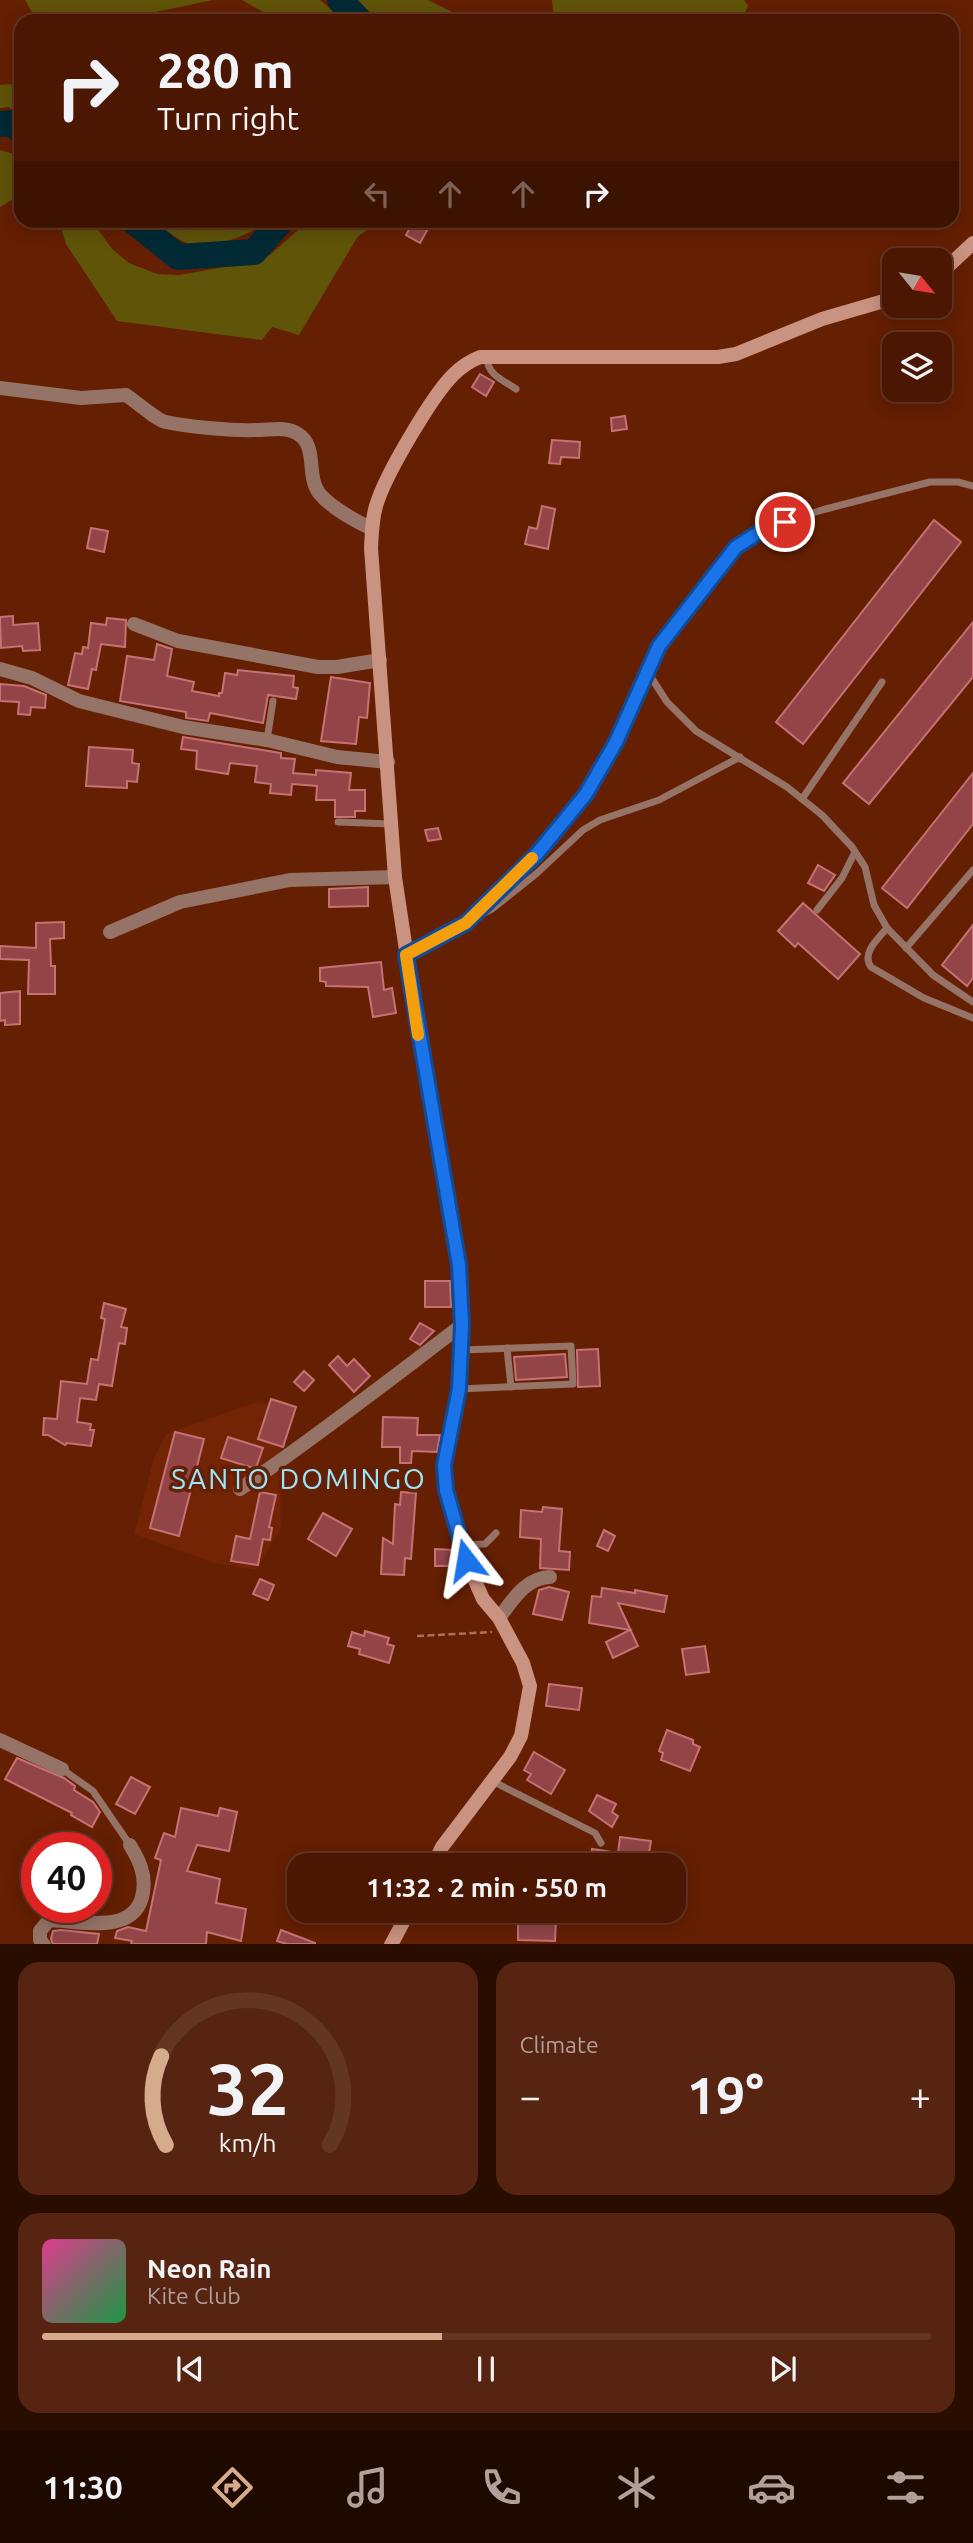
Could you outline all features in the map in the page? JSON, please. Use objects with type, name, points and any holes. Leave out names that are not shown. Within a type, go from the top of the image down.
[{"type":"street","points":[[952,263],[973,243]]},
{"type":"street","points":[[439,1853],[510,1757],[521,1736],[530,1686],[523,1663],[499,1618],[484,1599],[466,1560],[446,1490],[444,1465],[459,1389],[462,1325],[459,1265],[395,877],[372,529],[378,500],[403,451],[442,388],[469,362],[480,357],[718,357],[736,354],[822,319],[882,302]]},
{"type":"street","points":[[0,388],[81,398],[126,395],[162,422],[256,430],[274,428],[297,432],[308,447],[312,480],[319,493],[339,510],[372,529]]},
{"type":"street","points":[[134,624],[178,641],[318,667],[337,667],[380,660]]},
{"type":"street","points":[[0,669],[32,678],[79,701],[183,727],[267,740],[337,757],[388,762]]},
{"type":"street","points":[[110,932],[180,902],[277,882],[395,877]]},
{"type":"street","points":[[240,1489],[309,1442],[355,1404],[462,1325]]},
{"type":"street","points":[[499,1618],[531,1581],[538,1577],[550,1577]]},
{"type":"street","points":[[0,1740],[62,1769]]},
{"type":"street","points":[[44,1944],[40,1940],[40,1931],[49,1920],[118,1922],[136,1912],[144,1885],[141,1863],[131,1845]]},
{"type":"street","points":[[391,1944],[402,1923]]},
{"type":"lane","points":[[487,357],[490,370],[516,388]]},
{"type":"lane","points":[[466,923],[536,855],[586,794],[616,742],[659,646],[736,547],[766,528],[822,510],[930,482],[958,482],[973,486]]},
{"type":"lane","points":[[647,671],[667,702],[696,731],[787,787],[822,815],[865,867],[874,905],[887,928],[933,975],[973,1002]]},
{"type":"lane","points":[[802,799],[882,682]]},
{"type":"lane","points":[[267,740],[273,701]]},
{"type":"lane","points":[[406,955],[492,909],[536,874],[583,830],[600,820],[659,800],[740,758]]},
{"type":"lane","points":[[338,822],[391,824]]},
{"type":"lane","points":[[817,910],[842,878],[855,852]]},
{"type":"lane","points":[[906,948],[973,870]]},
{"type":"lane","points":[[887,928],[867,953],[867,961],[871,967],[924,998],[973,1018]]},
{"type":"lane","points":[[459,1389],[573,1384],[571,1346],[460,1350]]},
{"type":"lane","points":[[507,1348],[511,1387]]},
{"type":"lane","points":[[463,1545],[485,1544],[496,1533]]},
{"type":"lane","points":[[62,1769],[93,1791],[131,1845]]},
{"type":"lane","points":[[492,1781],[595,1833],[601,1843]]},
{"type":"path","points":[[417,1636],[506,1632]]},
{"type":"shaded area","points":[[25,0],[213,0],[146,14],[33,14]]},
{"type":"shaded area","points":[[242,0],[320,0],[336,14],[267,14]]},
{"type":"shaded area","points":[[357,0],[428,0],[454,13],[453,14],[368,14]]},
{"type":"shaded area","points":[[552,0],[744,0],[748,6],[744,14],[553,14]]},
{"type":"shaded area","points":[[14,84],[14,111],[9,107],[0,108],[0,85]]},
{"type":"shaded area","points":[[0,150],[14,154],[14,198],[0,207]]},
{"type":"shaded area","points":[[61,228],[97,228],[112,249],[129,263],[157,274],[179,275],[230,266],[270,255],[300,228],[371,228],[358,236],[299,335],[272,327],[262,340],[117,321],[66,244]]},
{"type":"shaded area","points":[[163,228],[257,228],[233,239],[203,246],[184,242]]},
{"type":"shaded area","points":[[256,1402],[280,1405],[281,1528],[256,1570],[214,1563],[134,1534],[154,1458],[166,1434]]},
{"type":"building","points":[[410,228],[428,228],[420,243],[406,235]]},
{"type":"building","points":[[480,374],[494,382],[486,396],[472,387]]},
{"type":"building","points":[[625,416],[627,429],[612,431],[611,418]]},
{"type":"building","points":[[552,440],[580,442],[579,458],[561,457],[560,464],[549,463]]},
{"type":"building","points":[[542,506],[555,509],[548,549],[525,544],[529,527],[537,529]]},
{"type":"building","points":[[934,520],[961,542],[803,744],[776,722]]},
{"type":"building","points":[[91,528],[108,531],[104,552],[87,548]]},
{"type":"building","points":[[13,616],[13,625],[38,623],[40,650],[23,651],[22,646],[1,648],[0,617]]},
{"type":"building","points":[[107,618],[126,620],[125,647],[101,644],[96,670],[92,669],[88,689],[68,685],[75,653],[82,654],[83,647],[88,648],[91,623],[106,625]]},
{"type":"building","points":[[973,622],[973,677],[869,804],[843,783]]},
{"type":"building","points":[[157,644],[172,649],[167,676],[194,682],[192,691],[219,696],[219,693],[222,693],[225,673],[237,675],[238,670],[294,676],[293,687],[298,688],[296,699],[268,695],[263,723],[210,713],[208,721],[186,718],[186,712],[120,701],[127,656],[154,660]]},
{"type":"building","points":[[331,677],[370,683],[367,718],[359,717],[356,744],[321,741]]},
{"type":"building","points":[[0,684],[24,686],[46,695],[45,708],[31,707],[30,715],[18,714],[19,702],[0,701]]},
{"type":"building","points":[[183,737],[281,753],[281,758],[295,759],[293,773],[316,775],[316,770],[351,773],[349,790],[365,790],[365,811],[355,811],[355,817],[335,817],[335,800],[316,800],[317,786],[292,784],[291,795],[270,793],[271,784],[255,782],[257,766],[230,763],[228,774],[196,769],[197,751],[181,749]]},
{"type":"building","points":[[89,747],[133,750],[132,763],[139,764],[137,782],[127,781],[127,788],[86,786]]},
{"type":"building","points":[[973,773],[973,824],[907,908],[882,888]]},
{"type":"building","points":[[438,828],[441,839],[428,841],[425,830]]},
{"type":"building","points":[[818,865],[835,875],[824,891],[808,883]]},
{"type":"building","points":[[368,887],[368,906],[329,907],[329,889]]},
{"type":"building","points":[[803,903],[860,954],[838,979],[798,943],[795,947],[778,931]]},
{"type":"building","points":[[64,922],[64,938],[50,939],[51,966],[55,966],[55,994],[28,994],[29,960],[0,959],[0,946],[36,948],[36,923]]},
{"type":"building","points":[[973,925],[973,978],[967,986],[942,965]]},
{"type":"building","points":[[381,962],[384,990],[392,988],[396,1013],[373,1017],[368,987],[326,986],[326,982],[320,981],[320,968]]},
{"type":"building","points":[[20,991],[20,1024],[5,1025],[5,1020],[0,1021],[0,993]]},
{"type":"building","points":[[425,1281],[450,1281],[451,1307],[425,1307]]},
{"type":"building","points":[[104,1303],[126,1309],[121,1327],[127,1328],[125,1344],[119,1343],[112,1386],[99,1384],[96,1400],[80,1398],[77,1422],[91,1424],[90,1430],[94,1430],[91,1446],[65,1445],[43,1435],[44,1418],[57,1419],[61,1381],[87,1384],[91,1359],[98,1360],[105,1319],[101,1318]]},
{"type":"building","points":[[420,1323],[434,1331],[420,1345],[410,1339]]},
{"type":"building","points":[[598,1349],[600,1386],[578,1387],[577,1350]]},
{"type":"building","points":[[565,1354],[567,1377],[516,1380],[514,1357]]},
{"type":"building","points":[[338,1356],[347,1366],[354,1359],[370,1376],[354,1392],[329,1365]]},
{"type":"building","points":[[304,1371],[314,1380],[304,1391],[294,1382]]},
{"type":"building","points":[[271,1399],[296,1407],[283,1447],[258,1439]]},
{"type":"building","points":[[383,1417],[418,1418],[417,1435],[440,1435],[437,1452],[412,1451],[411,1463],[400,1463],[400,1447],[382,1447]]},
{"type":"building","points":[[175,1432],[204,1439],[179,1536],[150,1528]]},
{"type":"building","points":[[228,1437],[263,1448],[257,1465],[253,1468],[221,1458]]},
{"type":"building","points":[[260,1492],[276,1495],[269,1527],[272,1528],[270,1540],[263,1539],[258,1565],[231,1561],[236,1536],[250,1539]]},
{"type":"building","points":[[401,1492],[416,1493],[411,1559],[405,1558],[404,1575],[381,1574],[383,1538],[393,1544],[395,1504],[400,1505]]},
{"type":"building","points":[[543,1507],[562,1509],[559,1551],[570,1552],[569,1570],[540,1568],[541,1539],[520,1537],[521,1510],[542,1512]]},
{"type":"building","points":[[323,1513],[352,1529],[336,1556],[308,1539]]},
{"type":"building","points":[[604,1530],[615,1536],[608,1551],[597,1546]]},
{"type":"building","points":[[435,1549],[453,1550],[455,1566],[435,1566]]},
{"type":"building","points":[[260,1579],[274,1585],[268,1600],[253,1594]]},
{"type":"building","points":[[549,1587],[569,1592],[562,1620],[533,1614],[539,1590]]},
{"type":"building","points":[[602,1588],[667,1596],[664,1612],[618,1603],[638,1646],[613,1658],[606,1642],[630,1630],[589,1623],[592,1596],[601,1597]]},
{"type":"building","points":[[365,1631],[389,1638],[387,1644],[394,1646],[389,1663],[359,1654],[360,1649],[348,1646],[352,1632],[364,1636]]},
{"type":"building","points":[[705,1646],[709,1672],[686,1675],[682,1649]]},
{"type":"building","points":[[549,1684],[582,1688],[579,1710],[546,1706]]},
{"type":"building","points":[[667,1730],[693,1740],[693,1744],[700,1747],[690,1771],[661,1760],[663,1753],[659,1751]]},
{"type":"building","points":[[534,1752],[565,1770],[551,1794],[527,1780],[531,1774],[524,1770]]},
{"type":"building","points":[[17,1758],[64,1778],[75,1786],[74,1790],[93,1802],[100,1812],[92,1827],[71,1815],[72,1813],[5,1779]]},
{"type":"building","points":[[131,1777],[150,1787],[135,1814],[116,1804]]},
{"type":"building","points":[[597,1795],[616,1804],[612,1812],[618,1816],[612,1827],[589,1811]]},
{"type":"building","points":[[181,1808],[218,1816],[220,1808],[237,1812],[229,1851],[197,1845],[187,1871],[220,1879],[216,1903],[246,1909],[241,1941],[207,1932],[206,1944],[131,1944],[132,1941],[115,1938],[117,1931],[128,1927],[146,1931],[161,1860],[155,1858],[164,1833],[175,1837]]},
{"type":"building","points":[[620,1837],[651,1841],[649,1853],[618,1853]]},
{"type":"building","points":[[592,1849],[618,1853],[592,1853]]},
{"type":"building","points":[[518,1923],[556,1923],[555,1941],[518,1940]]},
{"type":"building","points":[[281,1930],[315,1944],[287,1944],[277,1941]]},
{"type":"building","points":[[53,1931],[99,1934],[97,1944],[53,1944]]},
{"type":"waterway","points":[[340,0],[353,14]]},
{"type":"waterway","points":[[0,124],[14,125]]},
{"type":"waterway","points":[[142,228],[178,257],[254,252],[275,228]]},
{"type":"slow traffic","points":[[418,1035],[406,955],[466,923],[532,858]]},
{"type":"district","name":"SANTO DOMINGO","points":[[299,1478]]},
{"type":"route","points":[[466,1560],[446,1490],[444,1465],[459,1389],[462,1325],[459,1265],[406,955],[466,923],[536,855],[586,794],[616,742],[659,646],[736,547],[766,528],[785,522]]}]
